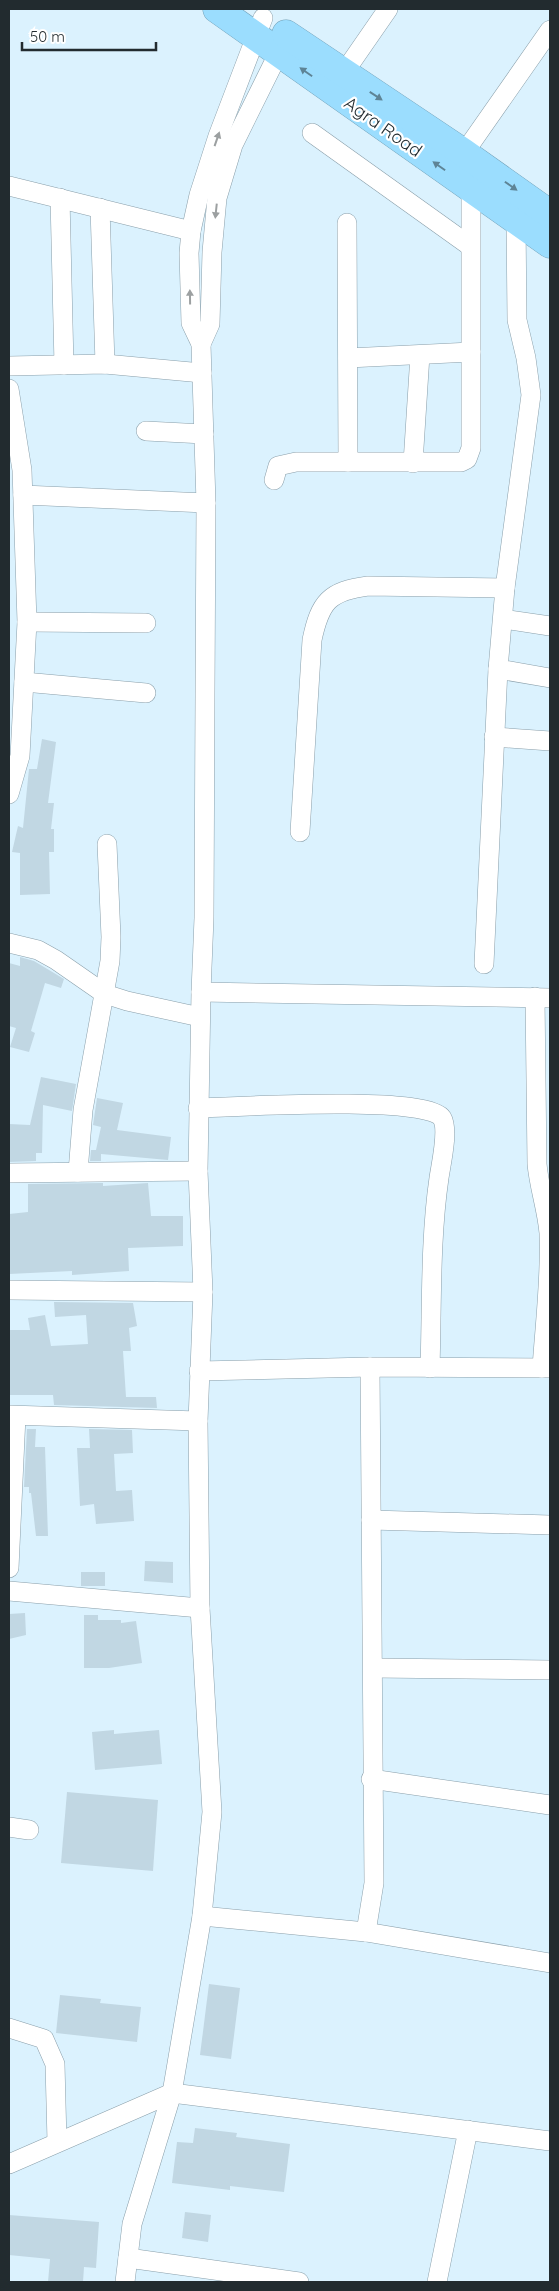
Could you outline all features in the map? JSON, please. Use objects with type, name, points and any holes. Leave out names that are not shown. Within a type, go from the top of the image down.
[{"type":"highway","name":"Agra Road","points":[[217,9],[256,21],[471,189],[550,244]]},
{"type":"highway","name":"Agra Road","points":[[283,44],[343,74],[464,153],[550,214]]},
{"type":"street","points":[[343,74],[388,9]]},
{"type":"street","points":[[125,2282],[132,2224],[172,2093],[202,1916],[212,1812],[200,1608],[198,1421],[203,1292],[198,1171],[198,1108],[204,918],[206,503],[201,344],[191,323],[188,253],[199,195],[256,21]]},
{"type":"street","points":[[464,153],[550,30]]},
{"type":"street","points":[[201,344],[210,324],[212,252],[217,198],[226,164],[283,44]]},
{"type":"street","points":[[312,133],[470,246]]},
{"type":"street","points":[[9,186],[191,231]]},
{"type":"street","points":[[274,480],[278,466],[286,464],[461,462],[467,459],[471,448],[471,189]]},
{"type":"street","points":[[60,198],[64,365]]},
{"type":"street","points":[[100,208],[105,364]]},
{"type":"street","points":[[484,964],[494,737],[502,619],[531,395],[526,358],[516,320],[516,220]]},
{"type":"street","points":[[347,223],[348,462]]},
{"type":"street","points":[[188,253],[212,252]]},
{"type":"street","points":[[348,358],[471,352]]},
{"type":"street","points":[[413,463],[420,355]]},
{"type":"street","points":[[9,366],[105,364],[202,373]]},
{"type":"street","points":[[9,794],[20,756],[27,622],[23,495],[15,469],[10,399]]},
{"type":"street","points":[[146,431],[204,434]]},
{"type":"street","points":[[23,495],[206,503]]},
{"type":"street","points":[[300,832],[312,640],[316,618],[325,602],[347,589],[368,586],[505,588]]},
{"type":"street","points":[[502,619],[550,626]]},
{"type":"street","points":[[27,622],[146,623]]},
{"type":"street","points":[[498,669],[550,678]]},
{"type":"street","points":[[24,682],[146,693]]},
{"type":"street","points":[[494,737],[550,741]]},
{"type":"street","points":[[78,1172],[83,1110],[105,994],[112,937],[107,844]]},
{"type":"street","points":[[9,943],[38,950],[56,960],[105,994],[200,1018]]},
{"type":"street","points":[[199,1371],[370,1367],[546,1368],[550,1257],[548,1230],[537,1164],[542,997],[201,992]]},
{"type":"street","points":[[198,1108],[394,1104],[434,1111],[442,1117],[445,1124],[444,1138],[434,1212],[430,1368]]},
{"type":"street","points":[[9,1173],[198,1171]]},
{"type":"street","points":[[9,1290],[203,1292]]},
{"type":"street","points":[[366,1932],[374,1883],[371,1779],[373,1668],[370,1367]]},
{"type":"street","points":[[9,1568],[12,1416],[198,1421]]},
{"type":"street","points":[[371,1520],[550,1525]]},
{"type":"street","points":[[9,1592],[200,1608]]},
{"type":"street","points":[[373,1668],[550,1670]]},
{"type":"street","points":[[371,1779],[550,1805]]},
{"type":"street","points":[[9,1827],[29,1830]]},
{"type":"street","points":[[202,1916],[366,1932],[550,1963]]},
{"type":"street","points":[[9,2028],[44,2039],[55,2064],[57,2142]]},
{"type":"street","points":[[9,2164],[172,2093],[550,2141]]},
{"type":"street","points":[[437,2282],[468,2130]]},
{"type":"street","points":[[128,2258],[298,2282]]},
{"type":"building","points":[[42,739],[56,742],[48,803],[54,803],[51,829],[54,829],[54,852],[49,852],[50,894],[20,895],[20,853],[12,852],[18,826],[23,828],[29,769],[37,769]]},
{"type":"building","points":[[20,957],[34,961],[64,979],[61,988],[45,983],[31,1031],[35,1033],[29,1052],[10,1047],[16,1028],[9,1026],[9,963],[20,966]]},
{"type":"building","points":[[41,1077],[76,1084],[72,1111],[43,1105],[42,1153],[36,1153],[36,1161],[9,1162],[9,1124],[30,1125]]},
{"type":"building","points":[[97,1098],[123,1103],[117,1130],[171,1137],[168,1160],[101,1154],[101,1161],[90,1161],[91,1150],[96,1150],[101,1127],[93,1125]]},
{"type":"building","points":[[103,1183],[103,1186],[148,1183],[151,1216],[183,1216],[183,1246],[128,1248],[129,1271],[72,1275],[72,1271],[9,1274],[9,1214],[28,1212],[28,1184]]},
{"type":"building","points":[[54,1302],[133,1303],[137,1326],[129,1328],[131,1351],[123,1351],[126,1397],[156,1397],[157,1408],[54,1405],[53,1395],[9,1395],[9,1330],[30,1330],[28,1318],[45,1315],[51,1346],[88,1344],[86,1315],[55,1317]]},
{"type":"building","points":[[27,1429],[36,1429],[35,1447],[45,1447],[48,1536],[36,1536],[31,1493],[29,1493],[29,1487],[24,1487]]},
{"type":"building","points":[[89,1429],[132,1430],[133,1453],[114,1454],[116,1491],[132,1490],[134,1521],[96,1524],[94,1504],[80,1506],[77,1448],[90,1448]]},
{"type":"building","points":[[145,1561],[173,1562],[173,1583],[144,1581]]},
{"type":"building","points":[[81,1572],[105,1572],[105,1586],[81,1586]]},
{"type":"building","points":[[25,1613],[26,1635],[9,1639],[9,1614]]},
{"type":"building","points":[[84,1615],[98,1615],[98,1620],[121,1620],[121,1623],[136,1621],[142,1663],[109,1668],[84,1668]]},
{"type":"building","points":[[114,1730],[114,1734],[159,1730],[162,1764],[95,1770],[92,1732]]},
{"type":"building","points":[[67,1792],[158,1800],[153,1871],[61,1863]]},
{"type":"building","points":[[209,1984],[240,1988],[231,2059],[200,2055]]},
{"type":"building","points":[[60,1995],[101,1999],[100,2003],[141,2007],[137,2042],[56,2033]]},
{"type":"building","points":[[195,2128],[237,2133],[236,2137],[290,2144],[284,2192],[230,2186],[230,2190],[172,2183],[177,2142],[193,2143]]},
{"type":"building","points":[[185,2212],[211,2215],[208,2242],[182,2238]]},
{"type":"building","points":[[9,2215],[99,2222],[96,2268],[84,2267],[83,2282],[48,2282],[50,2259],[9,2255]]}]
